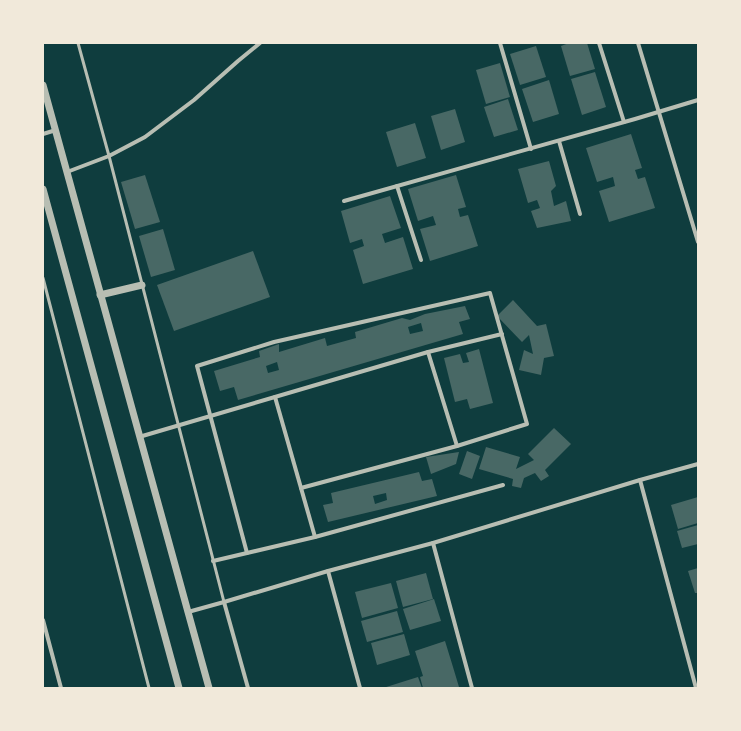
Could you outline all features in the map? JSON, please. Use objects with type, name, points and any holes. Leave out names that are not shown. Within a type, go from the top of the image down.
[{"type":"street","points":[[66,172],[109,156],[145,136],[188,105],[260,43]]},
{"type":"street","points":[[500,43],[531,149]]},
{"type":"street","points":[[599,43],[624,122]]},
{"type":"street","points":[[638,43],[698,242]]},
{"type":"street","points":[[43,85],[209,688]]},
{"type":"street","points":[[344,201],[659,113],[698,100]]},
{"type":"street","points":[[43,134],[56,130]]},
{"type":"street","points":[[559,141],[580,214]]},
{"type":"street","points":[[397,186],[421,260]]},
{"type":"street","points":[[43,189],[179,688]]},
{"type":"street","points":[[693,226],[698,224]]},
{"type":"street","points":[[100,294],[142,284]]},
{"type":"street","points":[[247,553],[196,366],[274,342],[490,293],[527,424],[457,446],[301,488]]},
{"type":"street","points":[[139,437],[428,352],[502,334]]},
{"type":"street","points":[[428,352],[457,446]]},
{"type":"street","points":[[276,397],[314,537]]},
{"type":"street","points":[[188,612],[328,571],[433,543],[640,480],[698,464]]},
{"type":"street","points":[[640,480],[696,688]]},
{"type":"street","points":[[213,561],[314,537],[503,485]]},
{"type":"street","points":[[433,543],[472,688]]},
{"type":"street","points":[[328,571],[360,688]]},
{"type":"street","points":[[224,602],[248,688]]},
{"type":"street","points":[[43,620],[61,688]]},
{"type":"lane","points":[[78,43],[109,156],[224,602]]},
{"type":"lane","points":[[43,278],[149,688]]},
{"type":"building","points":[[569,43],[587,43],[595,69],[570,76],[561,46]]},
{"type":"building","points":[[536,46],[546,77],[520,85],[510,54]]},
{"type":"building","points":[[500,63],[510,97],[486,104],[476,70]]},
{"type":"building","points":[[595,72],[606,107],[582,115],[571,79]]},
{"type":"building","points":[[549,80],[559,114],[533,122],[522,89]]},
{"type":"building","points":[[508,99],[518,130],[494,137],[484,107]]},
{"type":"building","points":[[455,109],[465,142],[441,150],[431,116]]},
{"type":"building","points":[[415,123],[426,158],[397,167],[386,132]]},
{"type":"building","points":[[631,134],[642,168],[635,170],[638,179],[645,177],[655,208],[609,222],[599,191],[615,186],[613,177],[597,182],[586,148]]},
{"type":"building","points":[[549,161],[556,186],[551,191],[554,206],[566,201],[571,221],[537,228],[531,211],[540,208],[537,200],[528,203],[518,169]]},
{"type":"building","points":[[145,175],[160,222],[135,229],[121,182]]},
{"type":"building","points":[[456,175],[466,207],[458,209],[460,217],[468,215],[478,246],[430,261],[420,229],[436,225],[433,216],[418,221],[408,189]]},
{"type":"building","points":[[390,196],[401,228],[382,234],[385,243],[403,237],[413,269],[363,284],[353,250],[364,246],[362,239],[350,243],[341,211]]},
{"type":"building","points":[[163,229],[175,270],[151,277],[139,236]]},
{"type":"building","points":[[253,251],[270,297],[174,331],[157,285]]},
{"type":"building","points":[[513,300],[537,326],[546,324],[554,356],[544,358],[541,375],[519,370],[524,350],[533,354],[529,335],[522,342],[497,316]]},
{"type":"building","points":[[465,306],[470,319],[459,322],[463,334],[238,400],[234,387],[220,391],[214,371],[260,357],[259,351],[279,344],[279,352],[325,338],[327,346],[356,338],[355,332],[402,318],[410,320],[425,314]],"holes":[[[421,323],[423,331],[410,334],[408,327]],[[277,362],[279,370],[268,373],[266,366]]]},
{"type":"building","points":[[479,349],[493,403],[470,409],[467,399],[455,402],[444,358],[460,354],[463,363],[469,362],[466,353]]},
{"type":"building","points":[[554,428],[571,444],[545,470],[549,476],[541,481],[535,473],[524,478],[521,488],[512,486],[513,479],[479,469],[486,447],[520,457],[516,469],[534,460],[528,454]]},
{"type":"building","points":[[467,451],[480,456],[472,479],[459,474]]},
{"type":"building","points":[[459,452],[456,464],[431,474],[426,457]]},
{"type":"building","points":[[419,472],[422,481],[432,479],[437,496],[328,522],[323,505],[333,503],[331,493]],"holes":[[[386,493],[387,500],[375,504],[373,496]]]},
{"type":"building","points":[[698,497],[698,523],[678,529],[671,505]]},
{"type":"building","points":[[698,525],[698,544],[682,548],[677,531]]},
{"type":"building","points":[[698,568],[698,593],[695,593],[688,571]]},
{"type":"building","points":[[426,573],[433,599],[403,607],[396,581]]},
{"type":"building","points":[[391,583],[398,608],[362,618],[355,592]]},
{"type":"building","points":[[434,599],[441,621],[410,630],[403,609]]},
{"type":"building","points":[[397,611],[403,632],[367,642],[361,621]]},
{"type":"building","points":[[404,634],[410,655],[377,665],[371,643]]},
{"type":"building","points":[[445,641],[459,687],[423,688],[420,677],[423,676],[415,651]]},
{"type":"building","points":[[418,677],[422,688],[383,688]]}]
